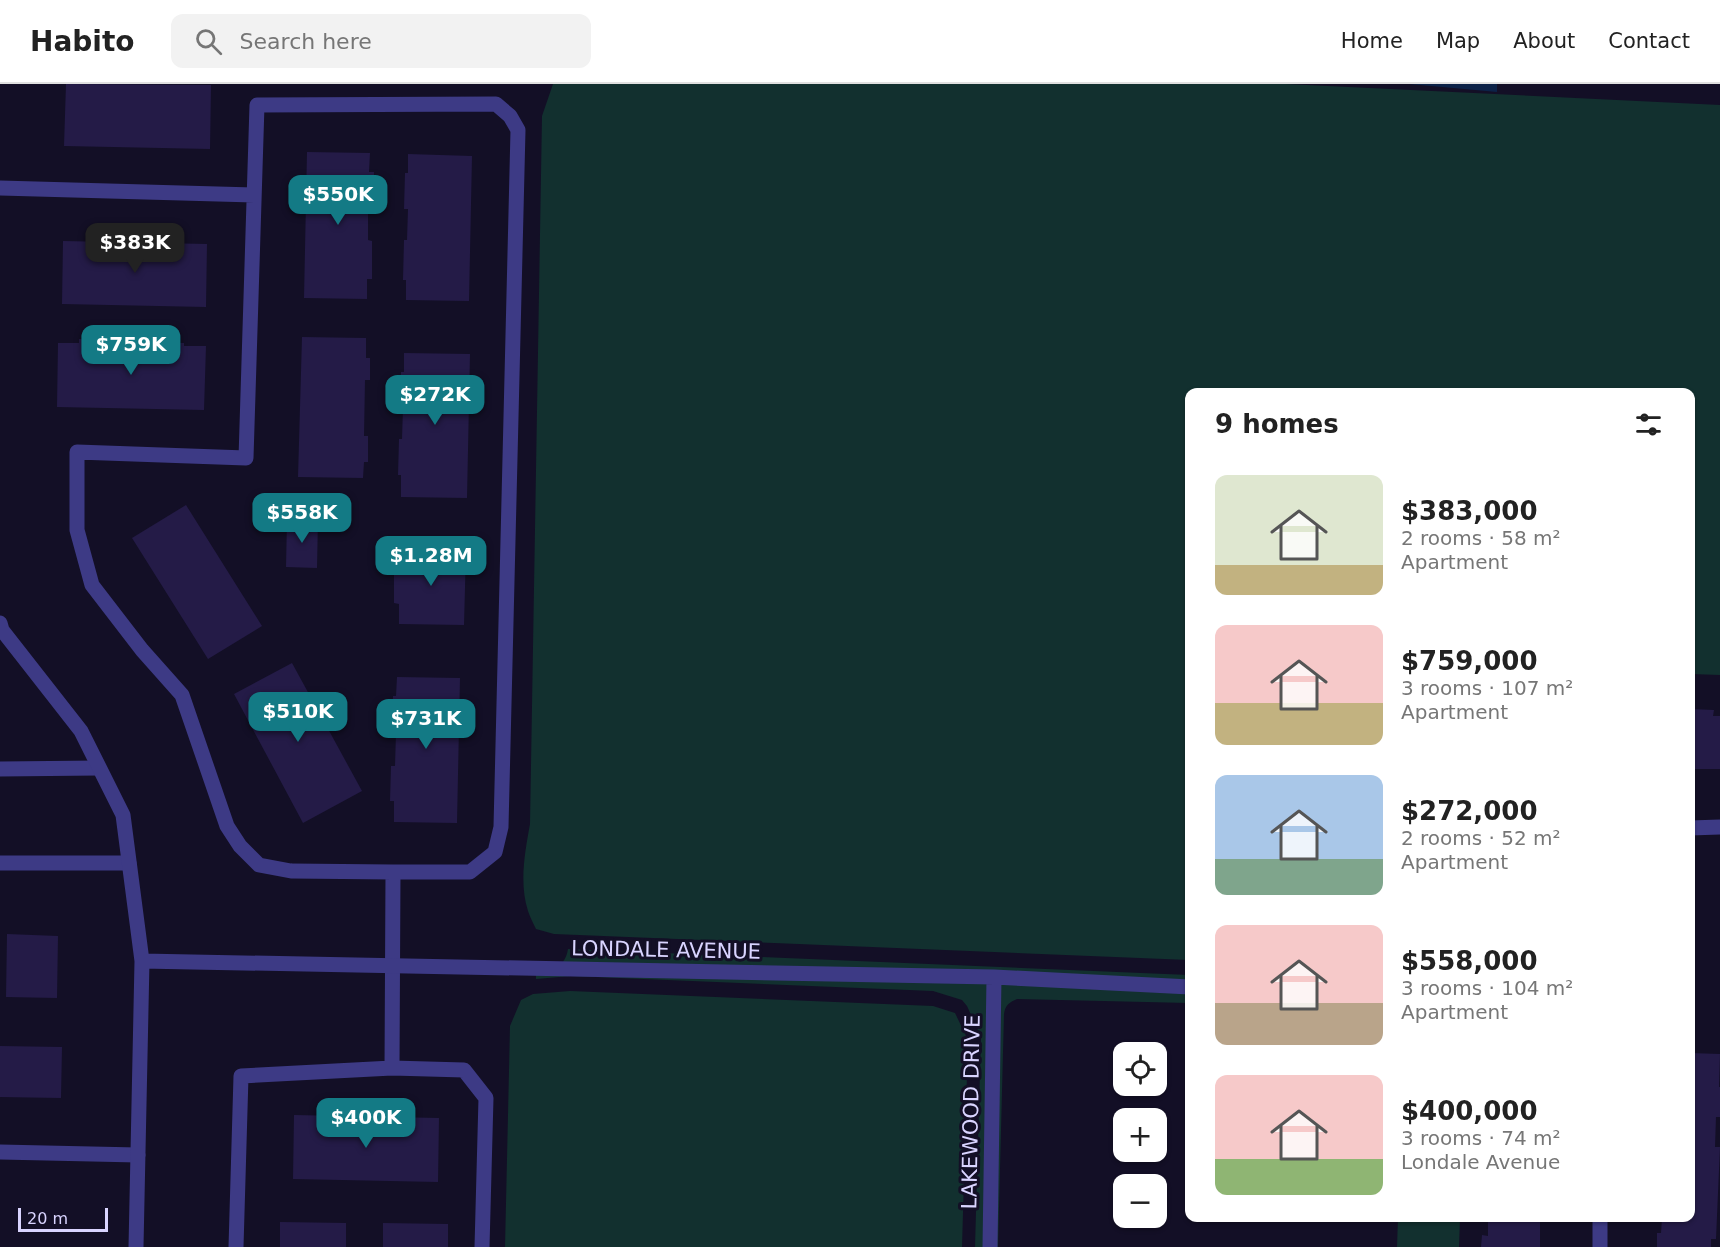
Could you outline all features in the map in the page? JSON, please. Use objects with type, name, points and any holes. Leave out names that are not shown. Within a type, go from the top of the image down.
[{"type":"street","points":[[496,104],[510,116],[518,130],[501,827],[495,852],[470,872],[393,872],[291,871],[259,865],[240,846],[227,826],[182,695],[142,650],[92,585],[77,530],[76,452],[246,458],[258,105],[496,104]]},
{"type":"street","points":[[0,188],[254,195]]},
{"type":"street","points":[[0,623],[2,630],[81,731],[123,815],[142,961],[136,1247]]},
{"type":"street","points":[[0,769],[99,768]]},
{"type":"street","points":[[1695,828],[1720,827]]},
{"type":"street","points":[[0,863],[129,863]]},
{"type":"street","points":[[392,1068],[393,872]]},
{"type":"street","name":"LONDALE AVENUE","points":[[142,961],[994,977],[1185,987]]},
{"type":"street","name":"LAKEWOOD DRIVE","points":[[990,1247],[994,977]]},
{"type":"street","points":[[236,1247],[241,1076],[392,1068],[464,1070],[486,1098],[482,1247]]},
{"type":"street","points":[[0,1152],[138,1155]]},
{"type":"street","points":[[1600,1222],[1600,1247]]},
{"type":"green space","points":[[553,84],[1286,84],[1720,105],[1720,675],[1695,674],[1695,388],[1185,388],[1185,960],[554,934],[536,929],[525,900],[523,879],[530,824],[542,116]]},
{"type":"green space","points":[[568,949],[1185,975],[1185,1003],[1017,999],[1008,1004],[1004,1014],[998,1247],[975,1247],[981,1037],[962,1000],[933,991],[571,976],[536,979],[536,973],[561,964]]},
{"type":"green space","points":[[570,991],[933,1006],[955,1013],[968,1040],[962,1247],[505,1247],[510,1026],[521,1000],[533,994]]},
{"type":"green space","points":[[1398,1222],[1460,1222],[1459,1247],[1397,1247]]},
{"type":"water","points":[[1409,84],[1497,84],[1497,92]]},
{"type":"building","points":[[66,84],[211,85],[210,149],[64,146]]},
{"type":"building","points":[[307,152],[370,153],[369,172],[374,172],[373,209],[368,209],[368,240],[372,241],[372,279],[367,279],[367,299],[304,298]]},
{"type":"building","points":[[408,154],[472,156],[469,301],[406,300],[406,280],[403,280],[404,240],[407,240],[408,209],[404,209]]},
{"type":"building","points":[[63,241],[207,244],[206,307],[62,304]]},
{"type":"building","points":[[302,337],[366,338],[366,358],[370,358],[370,380],[365,380],[364,436],[368,436],[368,462],[364,462],[363,478],[298,477]]},
{"type":"building","points":[[79,339],[117,340],[117,344],[149,345],[149,342],[206,346],[204,410],[57,407],[58,343],[79,343]]},
{"type":"building","points":[[404,353],[470,354],[467,498],[401,497],[401,475],[398,475],[399,439],[402,439],[403,407],[400,407]]},
{"type":"building","points":[[186,505],[262,626],[208,659],[132,538]]},
{"type":"building","points":[[287,519],[318,520],[317,568],[286,567]]},
{"type":"building","points":[[401,548],[466,550],[464,625],[399,624],[399,604],[394,603],[394,568],[400,568]]},
{"type":"building","points":[[292,663],[362,791],[303,823],[234,694]]},
{"type":"building","points":[[397,677],[460,678],[457,823],[394,822],[394,801],[390,801],[391,766],[395,766],[396,733],[392,733],[393,696],[396,696]]},
{"type":"building","points":[[1695,709],[1714,710],[1713,716],[1720,716],[1720,769],[1695,769]]},
{"type":"building","points":[[7,934],[58,936],[57,998],[6,997]]},
{"type":"building","points":[[0,1046],[62,1047],[61,1098],[0,1097]]},
{"type":"building","points":[[1695,1053],[1720,1054],[1720,1117],[1716,1117],[1715,1147],[1720,1147],[1716,1239],[1711,1239],[1711,1247],[1657,1247],[1657,1233],[1661,1233],[1662,1222],[1695,1222]]},
{"type":"building","points":[[294,1115],[439,1118],[438,1182],[293,1179]]},
{"type":"building","points":[[280,1222],[346,1223],[346,1247],[280,1247]]},
{"type":"building","points":[[1488,1222],[1540,1222],[1540,1247],[1481,1247],[1482,1235],[1488,1236]]},
{"type":"building","points":[[383,1223],[448,1224],[448,1247],[383,1247]]}]
